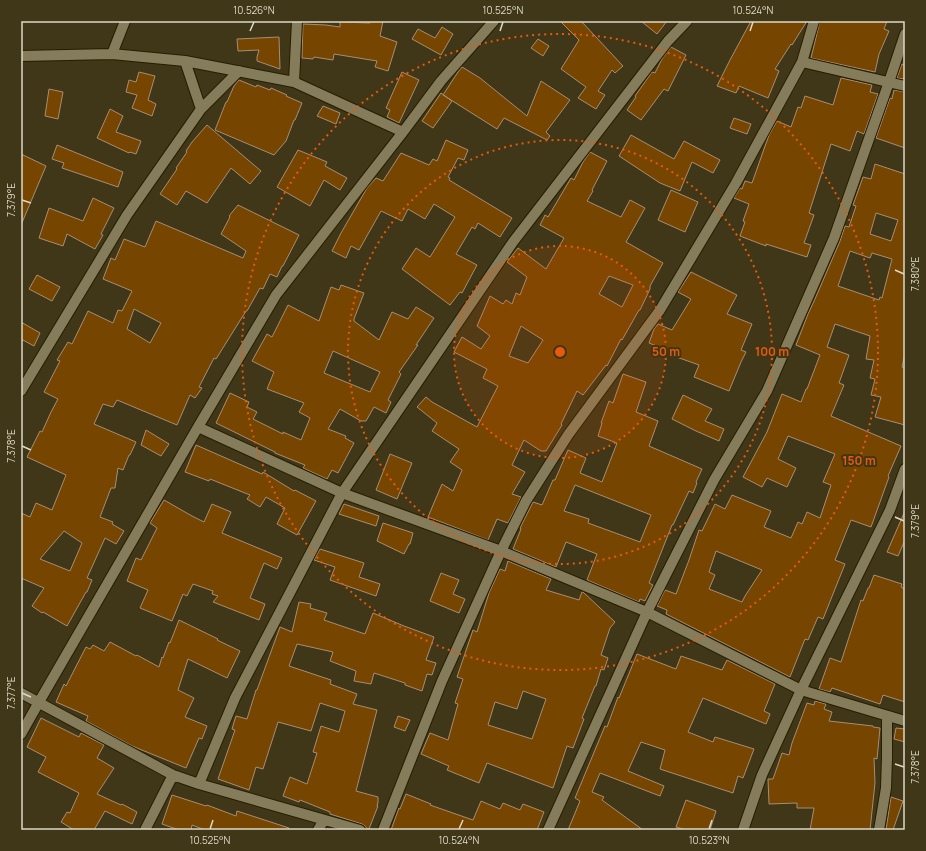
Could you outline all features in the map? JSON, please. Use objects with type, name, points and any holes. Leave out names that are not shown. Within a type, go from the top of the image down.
[{"type":"street","points":[[112,54],[125,21]]},
{"type":"street","points":[[294,82],[297,21]]},
{"type":"street","points":[[21,734],[276,295],[441,81],[494,21]]},
{"type":"street","points":[[198,784],[235,698],[342,493],[513,242],[668,41],[687,21]]},
{"type":"street","points":[[383,830],[442,681],[501,551],[526,501],[568,435],[660,310],[736,183],[802,62],[814,21]]},
{"type":"street","points":[[548,830],[647,612],[714,480],[768,391],[834,238],[905,34]]},
{"type":"street","points":[[21,56],[112,54],[185,61],[239,71],[294,82],[403,132]]},
{"type":"street","points":[[185,61],[201,109]]},
{"type":"street","points":[[802,62],[905,86]]},
{"type":"street","points":[[21,391],[127,215],[201,109],[239,71]]},
{"type":"street","points":[[198,427],[342,493],[501,551],[647,612],[801,690],[905,721]]},
{"type":"street","points":[[743,830],[762,775],[801,690],[890,510],[905,469]]},
{"type":"street","points":[[21,692],[173,775],[198,784],[360,830]]},
{"type":"street","points":[[879,830],[886,788],[887,716]]},
{"type":"street","points":[[145,830],[173,775]]},
{"type":"street","points":[[318,830],[324,820]]},
{"type":"building","points":[[370,21],[383,21],[380,36],[397,42],[388,71],[375,67],[377,61],[334,54],[333,60],[314,57],[313,59],[302,58],[303,24],[340,27],[340,22],[370,23]]},
{"type":"building","points":[[560,21],[581,21],[623,66],[615,73],[612,70],[598,91],[605,95],[596,109],[578,98],[586,87],[561,69],[579,40]]},
{"type":"building","points":[[641,21],[667,21],[657,34]]},
{"type":"building","points":[[751,21],[807,21],[775,69],[779,71],[768,98],[739,86],[736,93],[717,86]]},
{"type":"building","points":[[820,21],[887,21],[884,29],[889,31],[879,54],[875,72],[811,58]]},
{"type":"building","points":[[442,27],[453,34],[441,55],[412,39],[418,29],[435,38]]},
{"type":"building","points":[[279,37],[280,69],[257,61],[259,50],[238,51],[237,39]]},
{"type":"building","points":[[538,39],[549,46],[543,56],[531,48]]},
{"type":"building","points":[[671,47],[686,55],[668,91],[664,89],[641,120],[627,110],[652,72],[655,73],[662,59]]},
{"type":"building","points":[[902,64],[905,65],[905,79],[897,78]]},
{"type":"building","points":[[462,67],[480,78],[527,116],[541,81],[570,100],[546,132],[550,136],[547,140],[504,118],[497,129],[443,95]]},
{"type":"building","points":[[139,72],[155,76],[148,100],[156,104],[152,116],[132,108],[137,95],[126,92],[129,80],[136,82]]},
{"type":"building","points":[[402,72],[419,80],[399,123],[387,117],[390,110],[386,108]]},
{"type":"building","points":[[841,78],[872,85],[870,92],[878,94],[864,134],[857,131],[850,151],[831,144],[809,213],[814,215],[804,243],[811,245],[807,257],[766,244],[766,246],[740,236],[749,204],[734,198],[740,188],[742,189],[745,181],[752,183],[769,135],[777,121],[791,127],[798,107],[801,108],[805,96],[833,105]]},
{"type":"building","points":[[239,80],[256,87],[257,85],[270,90],[271,88],[302,103],[286,141],[274,155],[215,130],[226,102],[234,86]]},
{"type":"building","points":[[49,89],[63,92],[58,119],[45,116]]},
{"type":"building","points":[[894,90],[905,92],[905,148],[876,138],[890,98],[892,99]]},
{"type":"building","points":[[441,93],[452,101],[433,128],[422,121]]},
{"type":"building","points":[[323,106],[340,113],[336,124],[317,116]]},
{"type":"building","points":[[110,109],[123,116],[116,132],[141,141],[136,154],[129,153],[97,138]]},
{"type":"building","points":[[734,118],[751,124],[747,134],[730,128]]},
{"type":"building","points":[[207,125],[261,171],[250,184],[231,168],[207,203],[186,191],[177,205],[160,194],[177,169],[176,168],[192,142]]},
{"type":"building","points":[[631,135],[674,159],[684,141],[720,160],[713,173],[692,162],[680,191],[660,183],[619,156]]},
{"type":"building","points":[[446,140],[468,150],[464,160],[458,158],[448,177],[450,178],[449,180],[512,218],[500,237],[478,223],[475,229],[472,227],[456,254],[477,265],[462,293],[460,292],[450,305],[402,269],[416,248],[430,257],[455,217],[434,204],[425,219],[408,209],[402,221],[381,211],[359,250],[351,246],[346,258],[332,251],[367,188],[376,178],[383,181],[401,153],[429,165],[433,159],[437,161]]},
{"type":"building","points":[[57,145],[123,172],[118,187],[62,168],[64,163],[52,159]]},
{"type":"building","points":[[298,150],[327,162],[325,166],[347,178],[340,190],[324,180],[310,206],[277,187]]},
{"type":"building","points":[[590,152],[607,161],[587,201],[621,217],[630,200],[645,208],[626,242],[663,263],[650,286],[640,310],[622,340],[621,339],[607,366],[606,365],[583,395],[577,391],[561,424],[562,425],[546,451],[541,451],[524,440],[512,465],[525,472],[512,494],[521,497],[508,523],[497,519],[488,540],[428,517],[442,484],[453,491],[462,470],[450,462],[459,449],[432,431],[437,423],[417,407],[426,397],[432,402],[477,427],[498,386],[483,378],[487,369],[454,352],[462,337],[481,349],[490,336],[477,326],[490,296],[503,304],[506,300],[512,304],[516,293],[520,295],[527,277],[507,262],[518,248],[546,269],[564,238],[540,225],[545,215],[548,217],[571,178],[574,180]],"holes":[[[609,276],[633,285],[622,307],[599,294]],[[521,326],[543,340],[528,363],[509,356]]]},
{"type":"building","points":[[21,154],[46,166],[21,225]]},
{"type":"building","points":[[875,164],[905,174],[905,354],[902,367],[905,368],[905,425],[875,417],[881,397],[871,395],[875,379],[870,378],[874,360],[866,359],[870,336],[835,324],[827,347],[849,355],[839,383],[844,385],[831,416],[901,446],[888,476],[889,477],[871,527],[851,520],[835,560],[845,564],[823,619],[818,617],[808,640],[805,639],[790,677],[666,614],[667,610],[657,606],[665,590],[676,594],[699,530],[702,531],[715,504],[725,509],[732,495],[771,511],[764,527],[791,538],[798,522],[802,524],[807,512],[820,518],[831,485],[823,482],[835,454],[788,436],[778,459],[796,468],[787,487],[767,478],[762,487],[743,477],[767,432],[782,394],[801,402],[807,389],[820,355],[796,345],[845,226],[849,227],[856,206],[853,205],[863,177],[871,179]],"holes":[[[876,213],[898,220],[891,241],[870,234]],[[850,251],[870,258],[872,253],[892,259],[882,298],[880,297],[879,300],[838,286]],[[716,551],[762,570],[742,602],[709,589],[715,575],[709,572]]]},
{"type":"building","points":[[671,190],[698,202],[685,232],[658,220]]},
{"type":"building","points":[[93,198],[114,208],[101,234],[103,235],[95,249],[67,234],[63,246],[39,238],[49,208],[83,221]]},
{"type":"building","points":[[238,205],[299,235],[277,277],[270,274],[263,289],[260,288],[216,359],[214,358],[199,387],[202,388],[195,398],[190,395],[177,425],[117,400],[113,407],[103,404],[94,424],[136,442],[123,470],[118,468],[115,488],[111,488],[100,517],[113,522],[112,524],[124,531],[116,544],[105,538],[87,578],[92,580],[87,592],[67,626],[32,606],[44,588],[21,578],[21,513],[30,517],[36,503],[52,510],[66,475],[27,457],[40,431],[42,432],[58,399],[44,392],[60,361],[57,360],[68,342],[72,344],[88,311],[113,323],[118,310],[122,311],[132,291],[103,279],[111,258],[115,260],[124,239],[145,247],[156,221],[243,258],[246,251],[221,234],[230,217],[229,216]],"holes":[[[134,309],[161,323],[150,343],[127,329]],[[64,531],[82,543],[70,571],[40,559]]]},
{"type":"building","points":[[691,272],[737,295],[727,314],[752,324],[741,350],[746,352],[729,391],[694,377],[699,365],[671,355],[672,352],[649,343],[654,329],[658,324],[672,330],[691,299],[678,292]]},
{"type":"building","points":[[37,275],[60,287],[52,301],[29,289]]},
{"type":"building","points":[[341,285],[364,293],[354,321],[379,340],[392,312],[408,319],[416,307],[434,318],[416,345],[418,345],[399,372],[401,374],[388,400],[391,402],[386,413],[374,407],[366,421],[361,421],[340,409],[328,429],[346,436],[345,438],[354,443],[338,473],[332,470],[327,479],[303,468],[305,465],[275,453],[216,423],[230,393],[249,402],[247,407],[257,412],[253,419],[283,434],[283,432],[301,440],[310,418],[299,412],[304,403],[267,389],[274,372],[252,361],[267,334],[272,337],[288,305],[319,321],[331,287],[339,290]],"holes":[[[333,351],[380,372],[370,392],[324,373]]]},
{"type":"building","points":[[21,322],[40,333],[34,346],[21,339]]},
{"type":"building","points":[[623,374],[646,382],[636,412],[658,421],[649,446],[702,469],[693,493],[689,491],[672,525],[649,583],[653,585],[645,601],[640,599],[639,602],[587,580],[597,554],[566,542],[556,567],[513,549],[521,529],[520,528],[533,502],[542,505],[568,450],[586,458],[580,473],[602,482],[617,443],[598,436],[609,401],[613,403]],"holes":[[[575,485],[651,515],[640,542],[588,523],[589,519],[564,511]]]},
{"type":"building","points":[[683,395],[712,409],[705,421],[724,429],[719,441],[672,419]]},
{"type":"building","points":[[146,430],[169,444],[161,456],[141,445]]},
{"type":"building","points":[[196,445],[262,474],[263,472],[294,491],[295,490],[316,501],[297,535],[277,524],[285,508],[266,497],[260,507],[247,499],[250,495],[210,479],[209,481],[185,472]]},
{"type":"building","points":[[390,454],[412,463],[397,499],[376,490]]},
{"type":"building","points":[[164,500],[204,522],[212,504],[231,512],[222,533],[282,558],[277,569],[264,563],[250,598],[265,604],[259,620],[213,602],[218,596],[212,594],[213,591],[193,584],[187,596],[183,594],[172,621],[140,608],[148,590],[127,581],[136,558],[141,560],[157,528],[150,523]]},
{"type":"building","points":[[344,504],[379,516],[376,526],[339,514]]},
{"type":"building","points":[[905,511],[905,540],[898,556],[887,552]]},
{"type":"building","points":[[383,523],[413,533],[410,544],[404,554],[377,541]]},
{"type":"building","points":[[320,549],[364,563],[359,577],[380,584],[376,596],[330,580],[335,567],[314,560]]},
{"type":"building","points":[[508,561],[551,579],[546,590],[579,600],[583,592],[615,622],[610,628],[601,655],[608,658],[604,670],[601,669],[596,686],[582,718],[584,719],[573,748],[567,746],[553,788],[487,763],[479,783],[447,770],[449,766],[421,754],[430,733],[448,740],[458,704],[455,703],[463,679],[457,677],[473,630],[477,632],[489,593],[500,569],[505,571]],"holes":[[[523,691],[546,699],[532,739],[488,725],[495,702],[517,709]]]},
{"type":"building","points":[[441,573],[459,580],[453,594],[465,599],[459,613],[430,601]]},
{"type":"building","points":[[874,575],[902,584],[901,587],[905,589],[905,702],[883,695],[880,704],[832,688],[830,692],[819,689],[830,658],[841,662],[861,600],[863,601]]},
{"type":"building","points":[[299,602],[311,604],[310,608],[327,613],[324,620],[365,634],[373,613],[434,637],[426,660],[436,663],[432,675],[427,674],[422,691],[405,685],[405,683],[374,673],[371,684],[354,681],[356,671],[330,661],[333,652],[297,644],[289,666],[331,680],[330,684],[357,694],[353,704],[377,710],[356,791],[378,797],[378,806],[369,829],[362,824],[330,814],[330,812],[300,800],[299,802],[283,796],[290,777],[307,784],[317,753],[313,752],[321,726],[339,732],[345,711],[320,703],[311,731],[278,722],[263,769],[256,767],[249,790],[218,779],[235,730],[232,729],[236,716],[247,719],[256,690],[280,627],[292,632]]},
{"type":"building","points":[[179,620],[240,651],[227,678],[188,659],[178,690],[194,698],[185,717],[207,726],[202,739],[199,738],[186,768],[132,746],[86,721],[88,716],[56,702],[64,684],[66,686],[86,647],[90,649],[93,645],[104,651],[110,642],[159,667]]},
{"type":"building","points":[[637,654],[676,669],[681,656],[722,670],[727,660],[775,684],[764,711],[770,714],[766,724],[703,698],[688,732],[713,742],[715,737],[754,749],[743,778],[738,776],[733,793],[660,769],[665,750],[641,742],[628,771],[664,786],[660,796],[600,773],[592,792],[604,797],[602,800],[643,830],[568,830],[580,801],[575,798],[605,726],[607,727],[618,697],[619,698]]},
{"type":"building","points":[[815,701],[826,704],[824,709],[832,712],[829,721],[880,728],[877,759],[874,758],[875,783],[870,830],[810,830],[814,808],[797,808],[797,803],[769,804],[768,779],[773,779],[782,753],[789,755],[807,703],[814,705]]},
{"type":"building","points":[[398,716],[410,720],[405,731],[394,727]]},
{"type":"building","points":[[41,718],[79,737],[81,733],[104,745],[97,758],[114,768],[97,794],[137,812],[132,824],[105,811],[94,830],[74,830],[61,822],[67,812],[70,813],[79,793],[38,772],[46,757],[27,747]]},
{"type":"building","points":[[896,728],[905,729],[905,742],[894,739]]},
{"type":"building","points":[[406,794],[431,804],[430,805],[473,820],[481,801],[500,809],[503,803],[520,810],[523,804],[544,812],[537,830],[391,830]]},
{"type":"building","points":[[172,795],[206,806],[207,805],[236,816],[237,811],[289,828],[288,830],[205,830],[192,825],[191,830],[179,830],[162,824]]},
{"type":"building","points":[[891,797],[903,801],[893,830],[886,830]]},
{"type":"building","points":[[686,800],[716,811],[710,830],[687,830],[676,827]]}]
